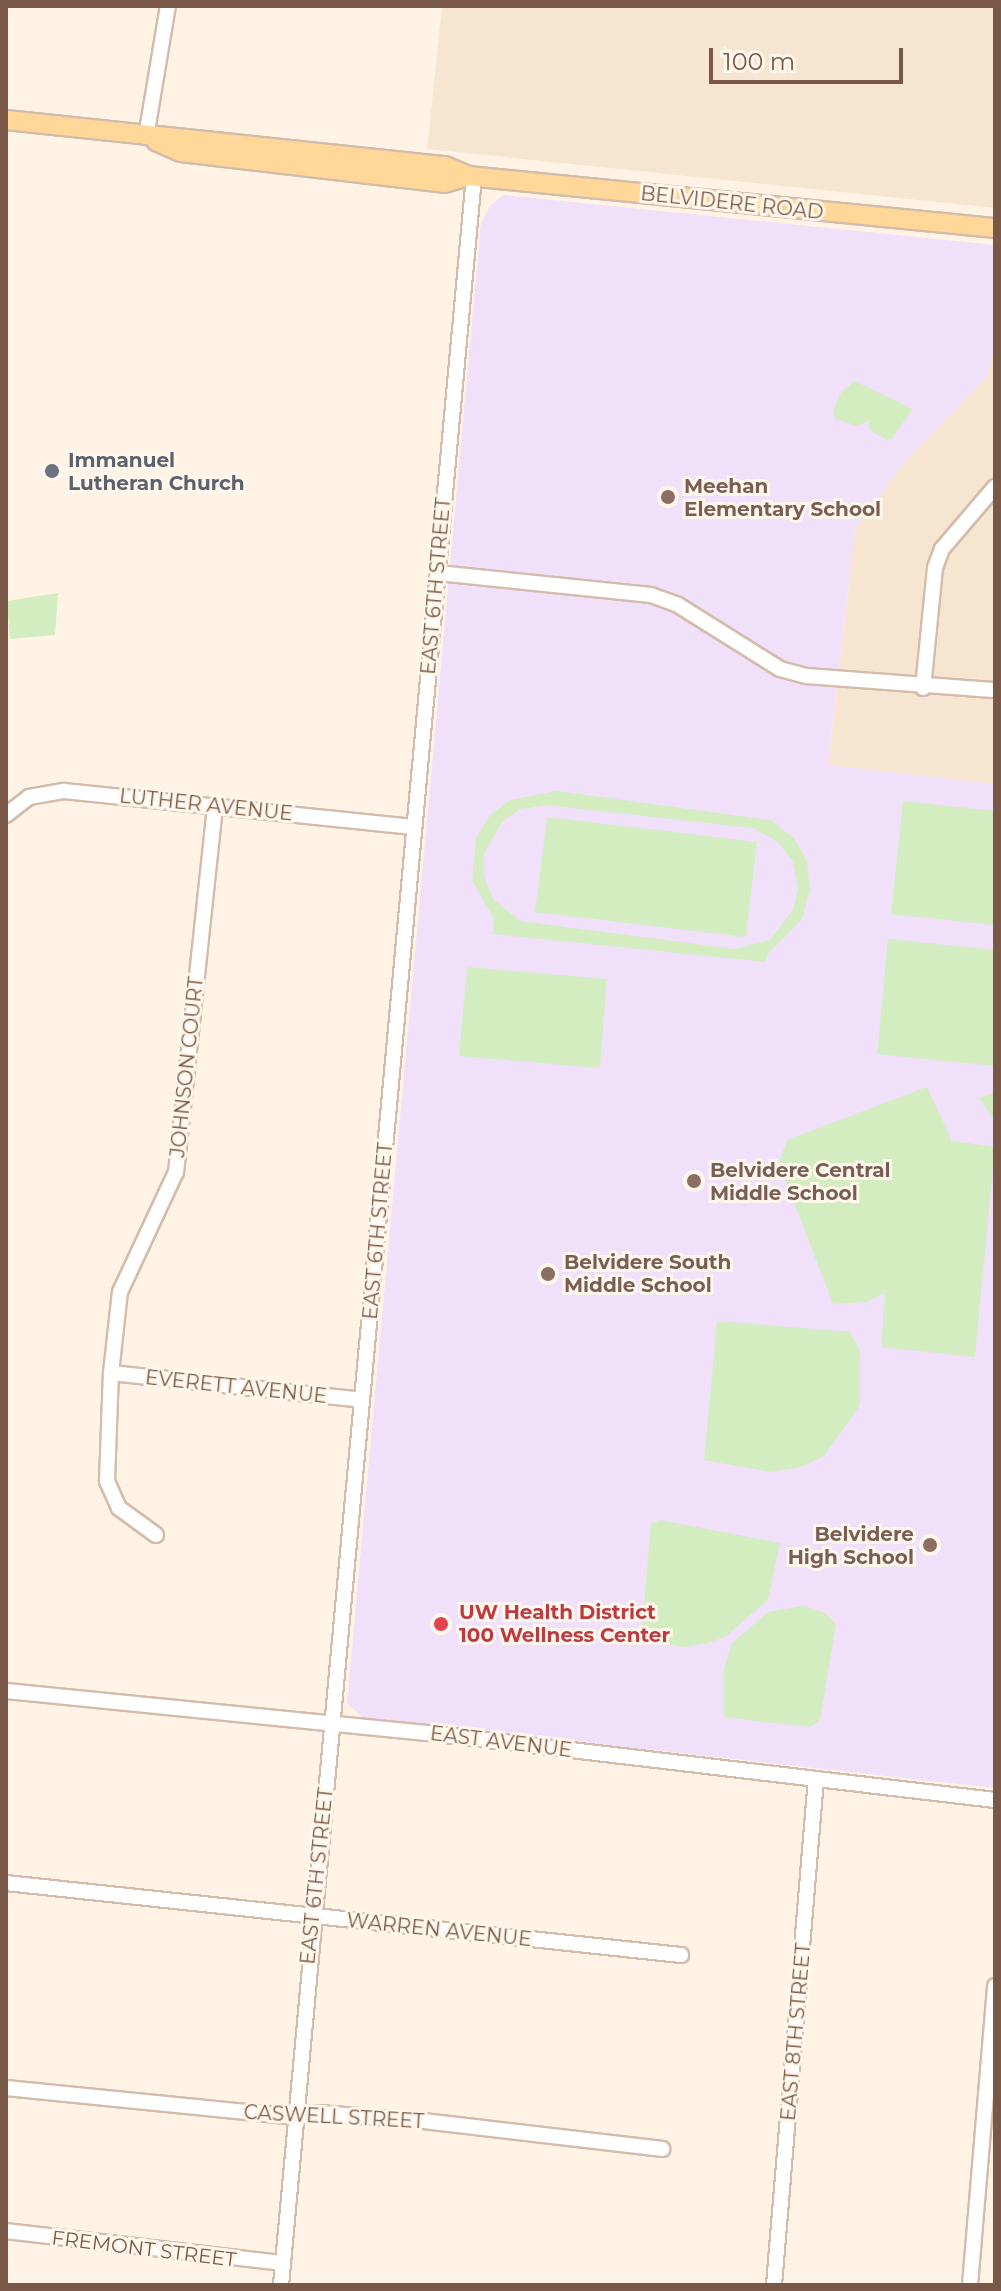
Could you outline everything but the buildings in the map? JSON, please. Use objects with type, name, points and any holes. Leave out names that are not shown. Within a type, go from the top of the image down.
[{"type":"main road","name":"BELVIDERE ROAD","points":[[6,120],[445,166],[471,177],[995,228]]},
{"type":"street","points":[[146,137],[168,6]]},
{"type":"street","name":"EAST 6TH STREET","points":[[281,2285],[312,1918],[334,1724],[438,573],[471,177]]},
{"type":"street","points":[[923,688],[935,568],[942,549],[995,487]]},
{"type":"street","points":[[438,573],[651,595],[678,605],[780,669],[923,688],[995,690]]},
{"type":"street","name":"LUTHER AVENUE","points":[[6,815],[29,797],[64,791],[413,827]]},
{"type":"street","name":"JOHNSON COURT","points":[[156,1535],[119,1508],[107,1481],[111,1373],[120,1292],[176,1172],[215,806]]},
{"type":"street","name":"EVERETT AVENUE","points":[[111,1373],[362,1400]]},
{"type":"street","name":"EAST AVENUE","points":[[6,1691],[334,1724],[995,1800]]},
{"type":"street","name":"EAST 8TH STREET","points":[[774,2285],[816,1779]]},
{"type":"street","name":"WARREN AVENUE","points":[[6,1883],[681,1955]]},
{"type":"street","points":[[970,2285],[995,1986]]},
{"type":"street","name":"CASWELL STREET","points":[[6,2088],[294,2117],[319,2113],[424,2121],[662,2149]]},
{"type":"street","name":"FREMONT STREET","points":[[6,2231],[283,2263]]},
{"type":"shaded area","points":[[442,6],[995,6],[995,208],[427,149]]},
{"type":"shaded area","points":[[503,195],[995,245],[995,346],[986,378],[903,464],[855,530],[828,765],[995,784],[995,1788],[364,1718],[347,1704],[481,224],[490,206]]},
{"type":"shaded area","points":[[995,346],[995,784],[828,766],[855,530],[903,464],[986,378]]},
{"type":"green space","points":[[855,381],[913,409],[893,437],[887,440],[869,430],[870,420],[858,426],[835,419],[833,410],[842,391]]},
{"type":"green space","points":[[58,593],[55,635],[10,639],[7,601]]},
{"type":"green space","points":[[557,791],[770,820],[794,838],[807,861],[810,890],[802,919],[767,954],[766,962],[493,934],[494,919],[472,880],[476,838],[490,815],[510,800]],"holes":[[[547,805],[753,828],[778,842],[793,862],[798,888],[793,910],[770,940],[734,949],[520,921],[493,899],[484,877],[484,853],[503,821],[520,809]]]},
{"type":"green space","points":[[903,801],[995,811],[995,925],[891,914]]},
{"type":"green space","points":[[547,817],[757,842],[746,937],[535,912]]},
{"type":"green space","points":[[888,939],[995,950],[995,1066],[877,1054]]},
{"type":"green space","points":[[467,967],[607,979],[600,1068],[459,1056]]},
{"type":"green space","points":[[927,1087],[952,1141],[995,1147],[975,1357],[881,1347],[885,1293],[867,1302],[833,1304],[779,1163],[787,1140]]},
{"type":"green space","points":[[995,1092],[995,1121],[979,1098]]},
{"type":"green space","points":[[717,1321],[850,1332],[860,1351],[860,1405],[824,1456],[801,1467],[771,1472],[704,1460]]},
{"type":"green space","points":[[660,1520],[780,1543],[768,1600],[726,1636],[708,1643],[683,1647],[641,1638],[651,1524]]},
{"type":"green space","points":[[804,1606],[825,1613],[836,1624],[820,1720],[810,1727],[724,1717],[724,1668],[732,1643],[768,1612]]},
{"type":"place","name":"Immanuel Lutheran Church","points":[[52,471]]},
{"type":"place","name":"Meehan Elementary School","points":[[668,497]]},
{"type":"place","name":"Belvidere Central Middle School","points":[[694,1181]]},
{"type":"place","name":"Belvidere South Middle School","points":[[548,1274]]},
{"type":"place","name":"Belvidere High School","points":[[930,1545]]},
{"type":"place","name":"UW Health District 100 Wellness Center","points":[[441,1624]]}]
